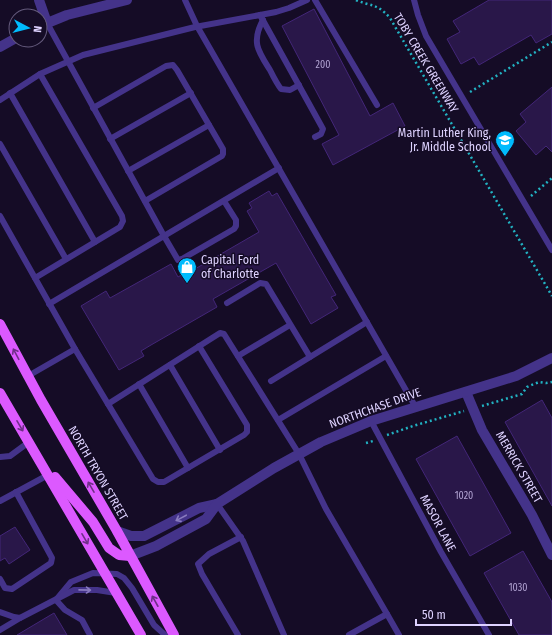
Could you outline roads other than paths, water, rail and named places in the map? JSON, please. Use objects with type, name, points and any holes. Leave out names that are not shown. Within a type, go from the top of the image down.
[{"type":"main road","name":"NORTH TRYON STREET","points":[[0,324],[41,400],[117,531],[174,635]]},
{"type":"main road","points":[[0,393],[141,635]]},
{"type":"main road","points":[[38,457],[93,522],[109,548],[119,555],[130,556]]},
{"type":"street","points":[[48,23],[67,15],[128,0]]},
{"type":"street","name":"NORTHCHASE DRIVE","points":[[117,531],[130,536],[144,536],[199,508],[217,504],[274,468],[321,442],[356,426],[415,406],[516,376],[552,358]]},
{"type":"street","name":"MERRICK STREET","points":[[466,392],[482,430],[532,515],[552,555]]},
{"type":"street","name":"NORTHCHASE DRIVE","points":[[130,556],[156,546],[206,519],[217,504]]},
{"type":"lane","points":[[185,0],[197,26],[415,406]]},
{"type":"lane","points":[[0,100],[40,74],[84,55],[197,26],[261,17],[289,8],[307,0]]},
{"type":"lane","points":[[315,0],[377,105]]},
{"type":"lane","points":[[414,0],[426,36],[552,250]]},
{"type":"lane","points":[[261,17],[323,128],[321,134],[315,137]]},
{"type":"lane","points":[[261,17],[256,39],[258,50],[281,89],[290,90],[299,85]]},
{"type":"lane","points":[[48,31],[68,61],[144,202],[177,259],[182,260],[234,229],[236,226],[236,220],[224,200]]},
{"type":"lane","points":[[93,108],[170,65],[174,66],[223,148],[223,155],[144,202]]},
{"type":"lane","points":[[35,278],[120,227],[123,222],[123,218],[40,74]]},
{"type":"lane","points":[[10,93],[95,242]]},
{"type":"lane","points":[[110,139],[191,93]]},
{"type":"lane","points":[[128,171],[209,125]]},
{"type":"lane","points":[[0,144],[66,259]]},
{"type":"lane","points":[[49,304],[279,168]]},
{"type":"lane","points":[[0,216],[75,349],[154,480],[160,483],[246,434],[247,428],[199,346]]},
{"type":"lane","points":[[227,303],[260,283],[264,283],[268,287],[310,357]]},
{"type":"lane","points":[[271,381],[367,322]]},
{"type":"lane","points":[[238,356],[290,325]]},
{"type":"lane","points":[[108,404],[222,333],[227,338],[299,454],[326,509],[400,635]]},
{"type":"lane","points":[[28,376],[75,349]]},
{"type":"lane","points":[[278,420],[386,356]]},
{"type":"lane","points":[[170,364],[220,450]]},
{"type":"lane","points":[[139,384],[188,468]]},
{"type":"lane","name":"MASOR LANE","points":[[371,421],[441,552],[489,635]]},
{"type":"lane","points":[[0,457],[10,456],[29,442]]},
{"type":"lane","points":[[0,501],[48,475]]},
{"type":"lane","points":[[0,579],[5,588],[12,589],[51,563],[52,558],[16,492]]},
{"type":"lane","points":[[217,504],[241,537],[284,635]]},
{"type":"lane","points":[[238,635],[202,574],[198,564],[209,554],[241,537]]},
{"type":"lane","points":[[56,600],[70,582],[93,573],[117,574],[124,578],[132,588],[154,625],[165,635]]},
{"type":"lane","points":[[0,630],[74,590],[97,590],[116,593]]},
{"type":"lane","points":[[56,600],[65,610],[82,620],[90,635]]},
{"type":"lane","points":[[0,612],[20,618]]},
{"type":"lane","points":[[348,635],[387,614]]},
{"type":"place","name":"Martin Luther King, Jr. Middle School","points":[[505,157]]},
{"type":"place","name":"Capital Ford of Charlotte","points":[[187,284]]}]
